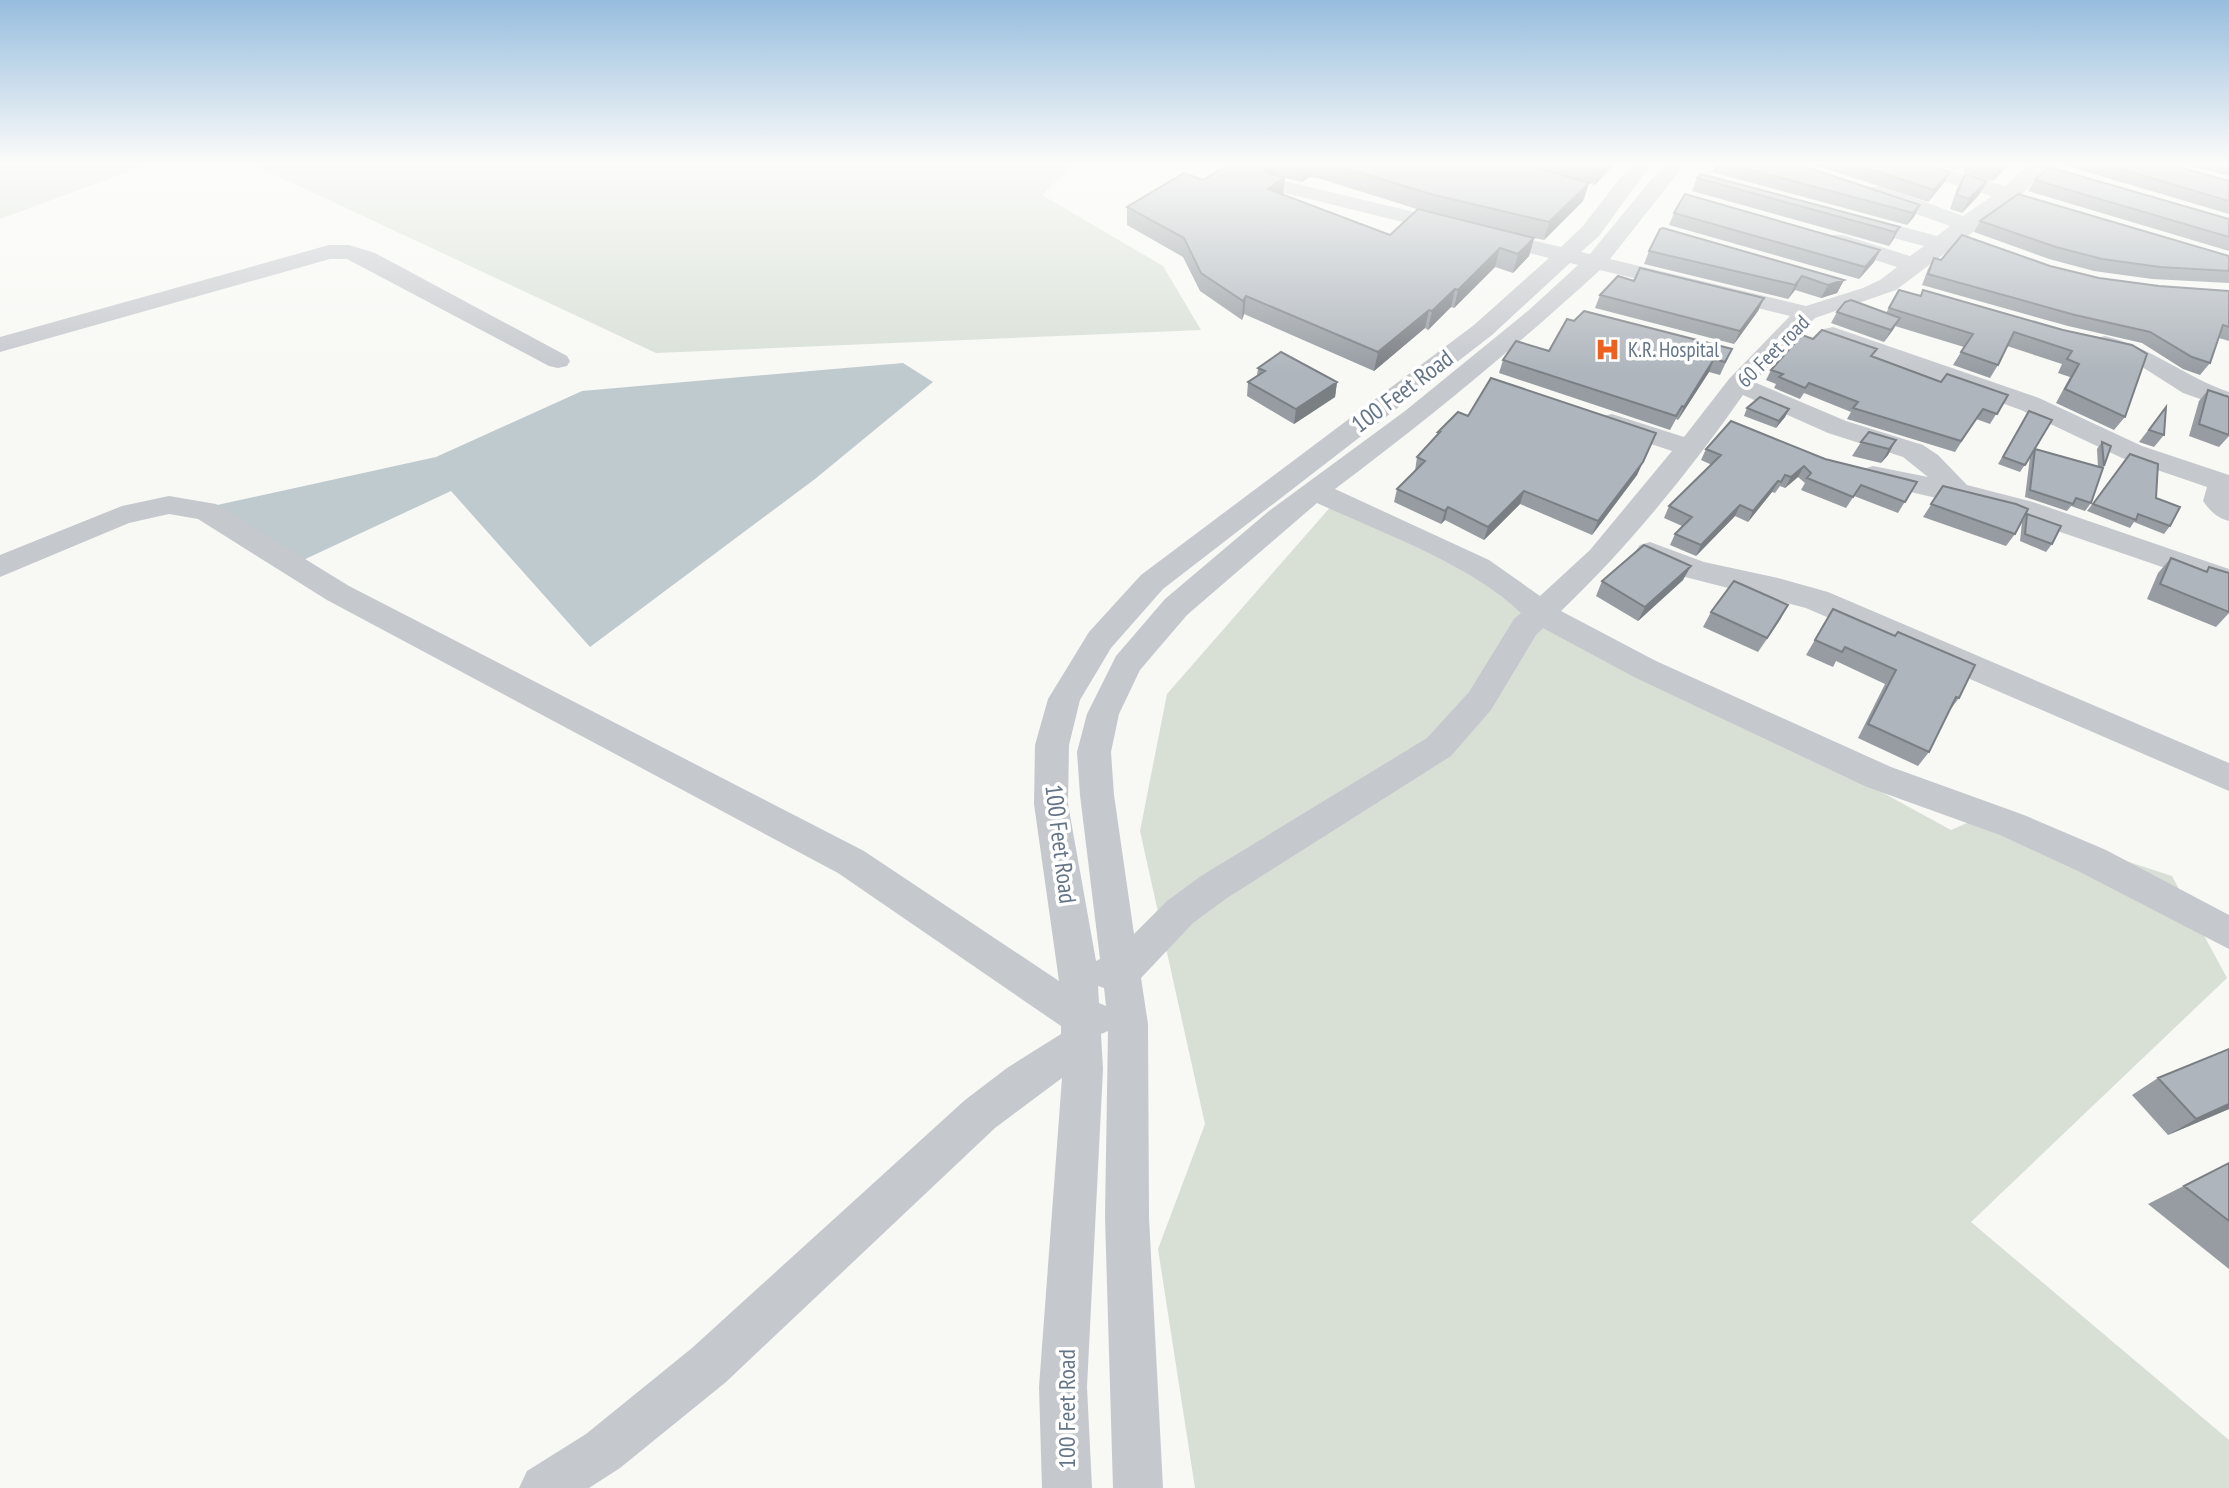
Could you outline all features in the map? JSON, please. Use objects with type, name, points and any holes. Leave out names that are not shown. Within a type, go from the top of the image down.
[{"type":"street","points":[[1479,233],[1802,317],[2018,399],[2064,418],[2132,452],[2225,484],[2217,501],[2229,512]]},
{"type":"street","name":"100 Feet Road","points":[[1067,1488],[1063,1388],[1083,1069],[1078,973],[1052,804],[1052,746],[1064,699],[1100,640],[1152,582],[1582,258],[1602,233]]},
{"type":"street","points":[[1939,233],[1960,237]]},
{"type":"street","points":[[1953,233],[1960,237]]},
{"type":"street","name":"60 Feet road","points":[[1121,974],[1180,912],[1214,887],[1439,747],[1480,701],[1513,645],[1616,537],[1690,448],[1728,421],[1738,384],[1802,317],[1879,289],[1964,233]]},
{"type":"street","points":[[1820,236],[1914,265]]},
{"type":"street","points":[[0,345],[274,266],[340,251],[367,258],[558,361]]},
{"type":"street","name":"100 Feet Road","points":[[1138,1488],[1127,1217],[1128,1024],[1096,784],[1094,752],[1102,714],[1127,664],[1176,607],[1279,518],[1479,378],[1560,309],[1582,258]]},
{"type":"street","points":[[1837,284],[1914,293]]},
{"type":"street","points":[[2086,340],[2132,351],[2192,388],[2229,401]]},
{"type":"street","points":[[1733,354],[1760,361]]},
{"type":"street","points":[[1738,384],[1837,427],[1913,451],[1928,461],[1957,492]]},
{"type":"street","points":[[1588,414],[1690,448]]},
{"type":"street","points":[[1852,469],[2023,509],[2229,580]]},
{"type":"street","points":[[1315,491],[1479,567],[1645,669],[1879,777],[2012,825],[2093,861],[2229,933]]},
{"type":"street","points":[[0,568],[122,515],[169,505],[206,511],[349,599],[850,862],[1081,1030]]},
{"type":"street","points":[[1616,537],[1680,565],[1712,575],[1792,590],[2229,778]]},
{"type":"street","points":[[1078,973],[1121,974]]},
{"type":"street","points":[[544,1488],[603,1451],[709,1365],[980,1114],[1081,1030],[1128,1024]]},
{"type":"shaded area","points":[[400,233],[1108,233],[1163,266],[1201,330],[656,353]]},
{"type":"shaded area","points":[[903,363],[933,382],[815,479],[590,647],[451,491],[284,569],[217,505],[436,457],[582,391]]},
{"type":"shaded area","points":[[1340,496],[1951,830],[1985,815],[2172,876],[2227,978],[1971,1222],[2229,1440],[2229,1488],[1195,1488],[1158,1249],[1205,1124],[1140,831],[1167,694]]},
{"type":"building","points":[[1176,233],[1516,233],[1534,238],[1518,254],[1500,248],[1458,290],[1455,289],[1432,311],[1429,310],[1378,352],[1246,296],[1243,301],[1201,273],[1184,238]]},
{"type":"building","points":[[1658,233],[1682,233],[1844,280],[1828,285],[1802,276],[1795,285],[1649,251]]},
{"type":"building","points":[[1746,233],[1822,233],[1880,250],[1865,267]]},
{"type":"building","points":[[2016,233],[2152,233],[2229,256],[2229,271],[2160,267],[2102,259]]},
{"type":"building","points":[[1962,235],[2050,266],[2099,278],[2229,291],[2229,327],[2223,325],[2210,363],[2192,357],[2150,332],[2075,315],[1928,274],[1934,258],[1941,260]]},
{"type":"building","points":[[1640,268],[1764,298],[1740,331],[1600,295],[1618,276],[1634,281]]},
{"type":"building","points":[[1899,290],[1921,296],[1923,290],[2063,330],[2132,345],[2147,354],[2125,417],[2065,389],[2079,364],[2067,359],[2072,351],[2014,332],[1998,365],[1961,352],[1973,334],[1889,308]]},
{"type":"building","points":[[1851,300],[1900,318],[1891,330],[1837,312],[1845,302]]},
{"type":"building","points":[[1584,311],[1732,349],[1725,362],[1714,359],[1676,416],[1503,360],[1516,341],[1549,351],[1567,319],[1574,321]]},
{"type":"building","points":[[1822,330],[1877,349],[1871,356],[1941,382],[1947,374],[2008,395],[1997,414],[1983,409],[1961,441],[1853,408],[1858,402],[1809,383],[1805,388],[1779,377],[1783,374],[1771,370],[1802,335],[1813,339]]},
{"type":"building","points":[[1281,352],[1337,382],[1296,409],[1248,382],[1265,371],[1258,368]]},
{"type":"building","points":[[1491,378],[1656,433],[1643,462],[1598,521],[1524,491],[1488,527],[1448,507],[1445,511],[1397,489],[1425,461],[1417,457],[1438,432],[1458,412],[1468,416]]},
{"type":"building","points":[[2208,390],[2229,397],[2229,435],[2199,424]]},
{"type":"building","points":[[1760,397],[1789,409],[1779,421],[1747,408]]},
{"type":"building","points":[[2166,407],[2164,435],[2149,430]]},
{"type":"building","points":[[2029,411],[2052,420],[2025,465],[2003,457]]},
{"type":"building","points":[[1731,421],[1825,459],[1917,482],[1905,502],[1861,485],[1853,497],[1807,478],[1811,473],[1804,466],[1791,477],[1785,475],[1781,482],[1778,481],[1753,511],[1740,505],[1701,545],[1675,534],[1692,517],[1669,506],[1721,455],[1706,449]]},
{"type":"building","points":[[1869,432],[1896,440],[1889,449],[1861,442]]},
{"type":"building","points":[[2102,442],[2111,446],[2104,466]]},
{"type":"building","points":[[2035,449],[2103,468],[2091,503],[2076,498],[2073,504],[2030,490]]},
{"type":"building","points":[[2130,454],[2158,464],[2156,498],[2180,507],[2170,526],[2138,514],[2136,520],[2093,504]]},
{"type":"building","points":[[1943,486],[2028,509],[2015,534],[1931,504]]},
{"type":"building","points":[[2027,514],[2061,526],[2052,544],[2025,534]]},
{"type":"building","points":[[1644,545],[1691,566],[1645,607],[1602,581]]},
{"type":"building","points":[[2171,558],[2207,572],[2209,567],[2229,573],[2229,612],[2160,584]]},
{"type":"building","points":[[1734,581],[1788,605],[1767,638],[1711,612]]},
{"type":"building","points":[[1833,609],[1895,636],[1898,632],[1975,665],[1929,752],[1868,724],[1896,670],[1845,647],[1842,652],[1815,640]]},
{"type":"building","points":[[2229,1049],[2229,1104],[2196,1119],[2158,1078]]},
{"type":"building","points":[[2229,1163],[2229,1221],[2184,1186]]},
{"type":"place","name":"K.R. Hospital","points":[[1608,349]]}]
